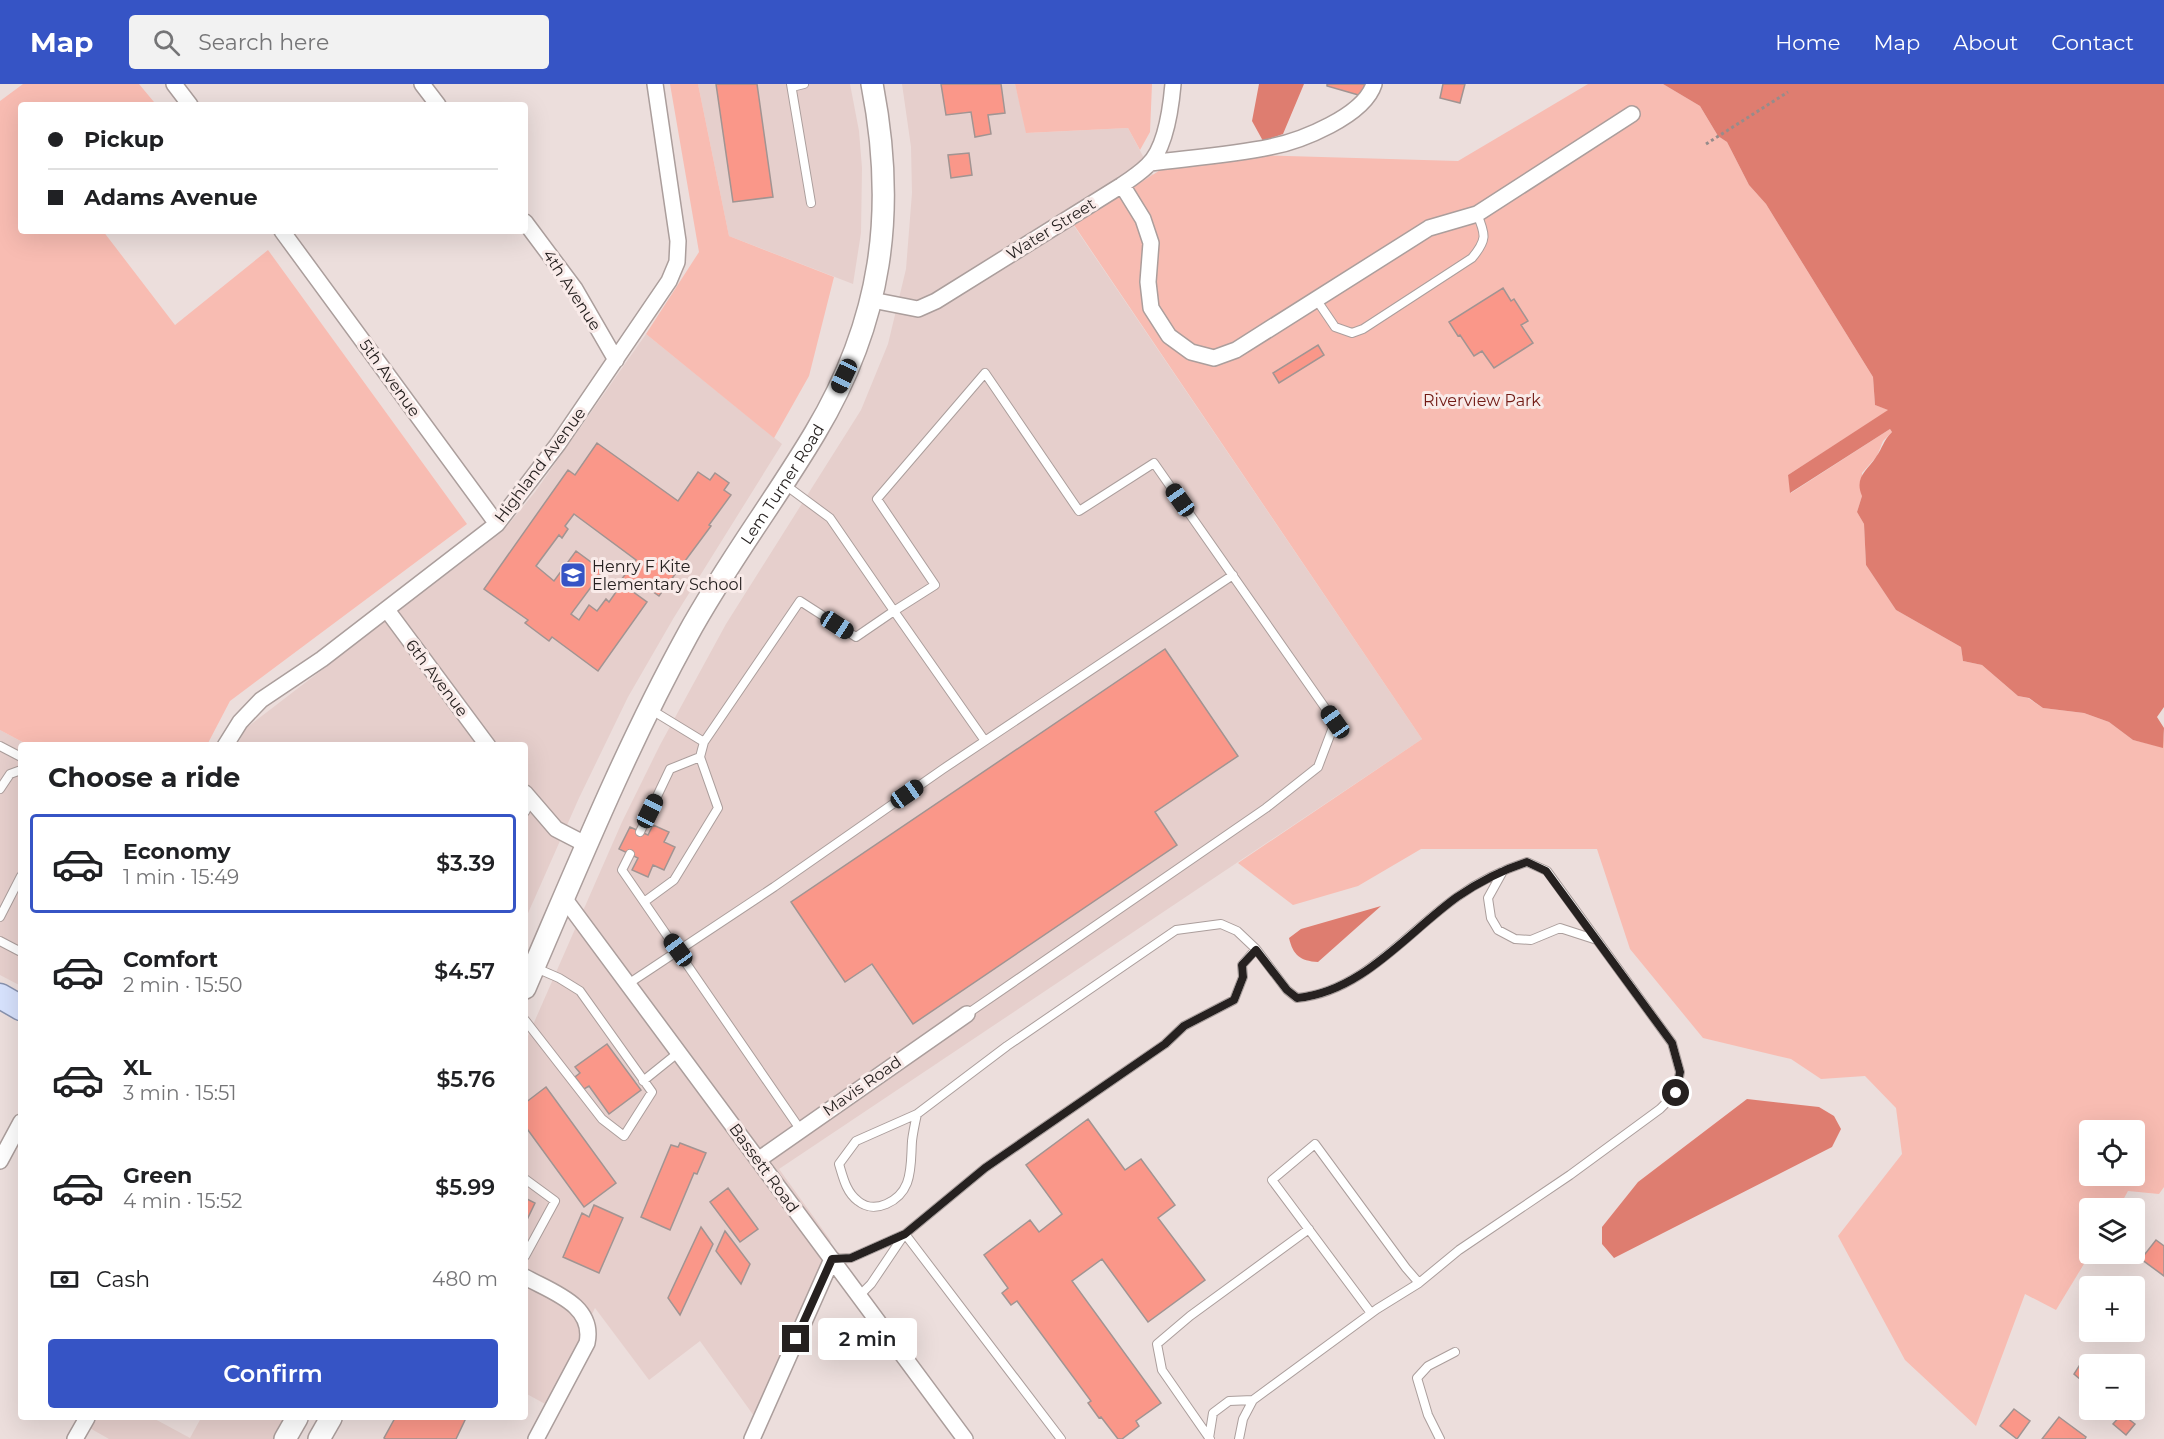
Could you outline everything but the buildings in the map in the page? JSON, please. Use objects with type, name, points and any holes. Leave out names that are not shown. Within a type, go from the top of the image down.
[{"type":"main road","name":"Lem Turner Road","points":[[528,981],[649,708],[689,633],[815,433],[854,354],[872,300],[882,243],[885,185],[872,84]]},
{"type":"main road","points":[[0,996],[18,1006]]},
{"type":"main road","points":[[285,1439],[296,1420]]},
{"type":"main road","points":[[319,1439],[330,1420]]},
{"type":"street","points":[[174,84],[188,102]]},
{"type":"street","points":[[422,84],[436,102]]},
{"type":"street","name":"Highland Avenue","points":[[228,742],[240,722],[261,700],[322,659],[497,524],[558,444],[669,281],[677,262],[678,241],[655,84]]},
{"type":"street","name":"Water Street","points":[[872,300],[918,309],[936,301],[1122,185],[1150,163],[1164,136],[1173,84]]},
{"type":"street","points":[[1150,163],[1272,147],[1319,130],[1351,114],[1364,102],[1374,84]]},
{"type":"street","points":[[1122,185],[1143,219],[1151,243],[1148,282],[1151,308],[1169,336],[1191,352],[1214,358],[1236,350],[1429,228],[1477,214],[1632,114]]},
{"type":"street","name":"4th Avenue","points":[[528,226],[575,289],[616,360]]},
{"type":"street","name":"5th Avenue","points":[[284,234],[497,524]]},
{"type":"street","name":"6th Avenue","points":[[387,610],[485,742]]},
{"type":"street","points":[[528,802],[556,829],[586,846]]},
{"type":"street","name":"Bassett Road","points":[[564,898],[963,1438]]},
{"type":"street","name":"Mavis Road","points":[[758,1160],[967,1014]]},
{"type":"street","points":[[0,1161],[18,1128]]},
{"type":"street","points":[[752,1439],[832,1259]]},
{"type":"street","points":[[528,1279],[569,1301],[580,1310],[587,1321],[590,1332],[587,1343],[536,1439]]},
{"type":"street","points":[[75,1439],[86,1420]]},
{"type":"lane","points":[[804,84],[791,85],[811,203]]},
{"type":"lane","points":[[1316,299],[1335,327],[1352,333],[1363,329],[1472,258],[1482,246],[1484,232],[1477,214]]},
{"type":"lane","points":[[644,902],[674,880],[718,808],[700,757],[704,742],[800,601],[856,637],[935,585],[877,499],[985,373],[1079,511],[1154,463],[1335,722],[1318,767],[1266,808],[967,1014]]},
{"type":"lane","points":[[782,483],[830,518],[985,741]]},
{"type":"lane","points":[[628,984],[1233,575]]},
{"type":"lane","points":[[649,708],[704,742]]},
{"type":"lane","points":[[0,746],[18,755]]},
{"type":"lane","points":[[640,831],[670,770],[700,757]]},
{"type":"lane","points":[[0,789],[10,774],[18,771]]},
{"type":"lane","points":[[630,854],[622,870],[800,1129]]},
{"type":"lane","points":[[917,1114],[908,1181],[904,1190],[892,1202],[870,1207],[858,1201],[845,1186],[840,1164],[856,1142],[917,1114],[1007,1046],[1176,930],[1221,924],[1237,931],[1256,950],[1287,990],[1297,998],[1311,997],[1353,981],[1458,897],[1503,870],[1527,862],[1546,871],[1599,940],[1672,1043],[1680,1072],[1676,1093],[1660,1109],[1570,1175],[1459,1250],[1419,1283],[1371,1313],[1253,1400],[1243,1419],[1239,1439]]},
{"type":"lane","points":[[1503,870],[1488,898],[1491,918],[1498,930],[1515,939],[1531,940],[1560,928],[1599,940]]},
{"type":"lane","points":[[0,917],[18,882]]},
{"type":"lane","points":[[0,941],[18,950]]},
{"type":"lane","points":[[832,1259],[851,1258],[905,1234],[985,1168],[1165,1044],[1184,1026],[1234,1000],[1243,977],[1242,965],[1256,950]]},
{"type":"lane","points":[[528,1024],[602,1119],[624,1136],[651,1092],[580,992],[559,978],[534,967]]},
{"type":"lane","points":[[643,1081],[680,1052]]},
{"type":"lane","points":[[1371,1313],[1272,1180],[1315,1144],[1419,1283]]},
{"type":"lane","points":[[528,1181],[555,1201],[528,1250]]},
{"type":"lane","points":[[1210,1439],[1162,1370],[1156,1344],[1190,1316],[1309,1229]]},
{"type":"lane","points":[[859,1296],[871,1284],[905,1234]]},
{"type":"lane","points":[[905,1234],[1061,1439]]},
{"type":"lane","points":[[1440,1439],[1428,1415],[1417,1378],[1428,1366],[1455,1353]]},
{"type":"lane","points":[[1210,1439],[1213,1413],[1229,1401],[1253,1400]]},
{"type":"path","points":[[1706,144],[1788,92]]},
{"type":"shaded area","points":[[698,84],[850,84],[859,131],[862,168],[861,233],[853,284],[729,236]]},
{"type":"shaded area","points":[[902,84],[1015,84],[1027,133],[1128,128],[1153,175],[1074,226],[1422,739],[779,1169],[831,1241],[754,1416],[700,1341],[649,1380],[595,1308],[547,1405],[528,1395],[528,1036],[622,822],[660,745],[726,624],[861,410],[888,344],[906,269],[912,193],[911,147]]},
{"type":"shaded area","points":[[1259,84],[1304,84],[1283,134],[1263,141],[1252,121]]},
{"type":"shaded area","points":[[1663,84],[2164,84],[2164,707],[2157,717],[2164,728],[2163,748],[2133,740],[2109,722],[2084,713],[2043,708],[2029,698],[2018,696],[1982,665],[1963,661],[1961,647],[1896,610],[1866,565],[1864,524],[1857,512],[1862,496],[1861,479],[1892,432],[1890,429],[1790,493],[1788,475],[1888,410],[1875,405],[1873,377],[1766,204],[1749,185],[1727,142],[1718,136],[1700,106]]},
{"type":"shaded area","name":"Henry F Kite Elementary School","points":[[646,334],[782,444],[673,619],[628,697],[579,798],[528,913],[528,742],[239,742],[245,729],[503,531],[535,492]]},
{"type":"shaded area","points":[[0,730],[22,742],[18,742],[18,984],[0,975]]},
{"type":"shaded area","points":[[1381,906],[1318,962],[1306,960],[1295,953],[1289,938],[1301,929]]},
{"type":"shaded area","points":[[1747,1099],[1819,1107],[1834,1116],[1841,1129],[1832,1147],[1614,1258],[1602,1244],[1602,1227],[1638,1182]]},
{"type":"shaded area","points":[[92,1420],[157,1420],[190,1438],[200,1420],[285,1420],[274,1439],[109,1439],[88,1427]]},
{"type":"green space","points":[[23,84],[139,84],[154,102],[18,102],[18,234],[105,234],[175,325],[268,250],[467,524],[230,701],[209,742],[22,742],[0,730],[0,101]]},
{"type":"green space","points":[[670,84],[698,84],[729,236],[834,277],[809,376],[774,438],[646,334],[699,252]]},
{"type":"green space","points":[[1015,84],[1152,84],[1150,132],[1140,150],[1128,128],[1026,133]]},
{"type":"green space","name":"Riverview Park","points":[[1588,84],[1663,84],[1700,106],[1718,136],[1727,142],[1749,185],[1766,204],[1873,377],[1875,405],[1889,410],[1788,475],[1791,493],[1890,429],[1892,432],[1883,441],[1877,456],[1862,473],[1862,496],[1857,512],[1864,524],[1866,565],[1896,610],[1961,647],[1963,661],[1982,665],[2018,696],[2028,698],[2043,708],[2084,713],[2109,722],[2133,740],[2162,747],[2164,734],[2164,1187],[2159,1194],[2128,1191],[2124,1198],[2079,1198],[2079,1264],[2084,1264],[2056,1310],[2025,1294],[1976,1426],[1905,1360],[1838,1236],[1902,1154],[1896,1108],[1865,1076],[1821,1079],[1791,1059],[1703,1038],[1630,949],[1597,849],[1421,849],[1358,886],[1293,905],[1238,863],[1422,739],[1074,225],[1187,153],[1458,161]]},
{"type":"place","name":"Henry F Kite Elementary School","points":[[573,575]]},
{"type":"route","points":[[796,1339],[832,1259],[851,1258],[905,1234],[985,1168],[1165,1044],[1184,1026],[1234,1000],[1243,977],[1242,965],[1256,950],[1287,990],[1297,998],[1311,997],[1353,981],[1458,897],[1503,870],[1527,862],[1546,871],[1599,940],[1672,1043],[1680,1072],[1676,1093]]}]
